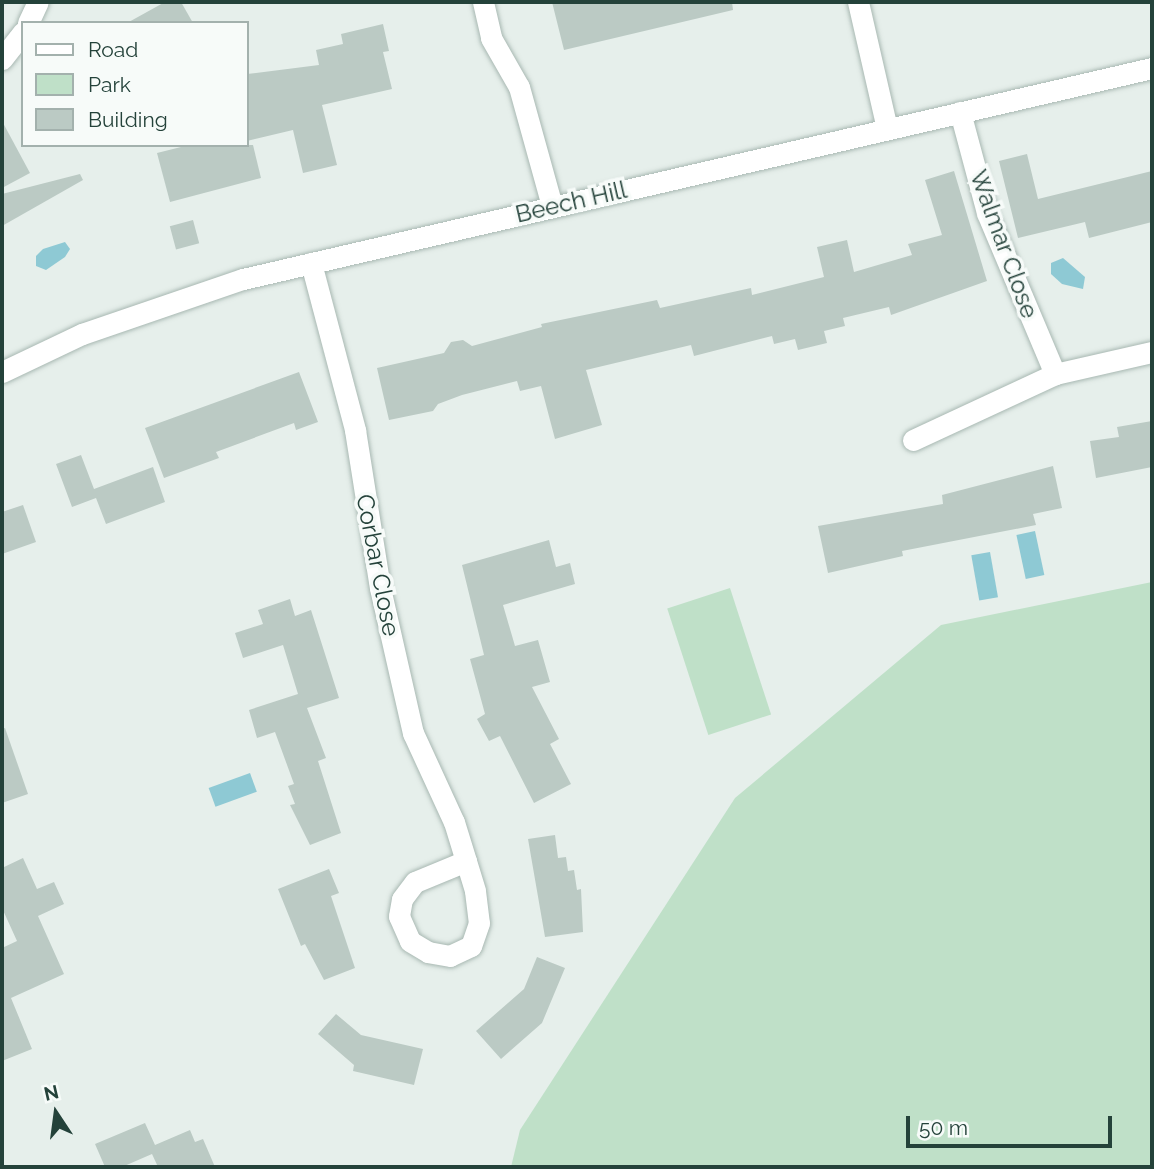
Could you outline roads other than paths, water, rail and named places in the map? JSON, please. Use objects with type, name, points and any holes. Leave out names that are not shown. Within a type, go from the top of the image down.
[{"type":"street","points":[[29,21],[38,2]]},
{"type":"street","points":[[483,2],[491,38],[519,87],[552,206]]},
{"type":"street","points":[[858,2],[887,129]]},
{"type":"street","points":[[2,59],[21,35]]},
{"type":"street","name":"Beech Hill","points":[[2,372],[165,303],[311,263],[1152,68]]},
{"type":"street","name":"Walmar Close","points":[[960,112],[986,213],[1055,374]]},
{"type":"street","name":"Corbar Close","points":[[311,263],[355,430],[380,588],[413,733],[466,861],[479,923],[471,946],[450,956],[428,952],[410,941],[398,916],[402,899],[415,882],[466,861]]},
{"type":"street","points":[[913,439],[1055,374],[1152,352]]},
{"type":"water","points":[[65,242],[70,249],[65,257],[46,270],[36,266],[36,256],[43,249]]},
{"type":"water","points":[[1063,258],[1085,277],[1083,289],[1062,284],[1051,274],[1051,263]]},
{"type":"water","points":[[1035,531],[1044,575],[1026,579],[1016,535]]},
{"type":"water","points":[[990,552],[998,597],[979,601],[971,555]]},
{"type":"water","points":[[250,773],[257,792],[215,807],[209,788]]}]
